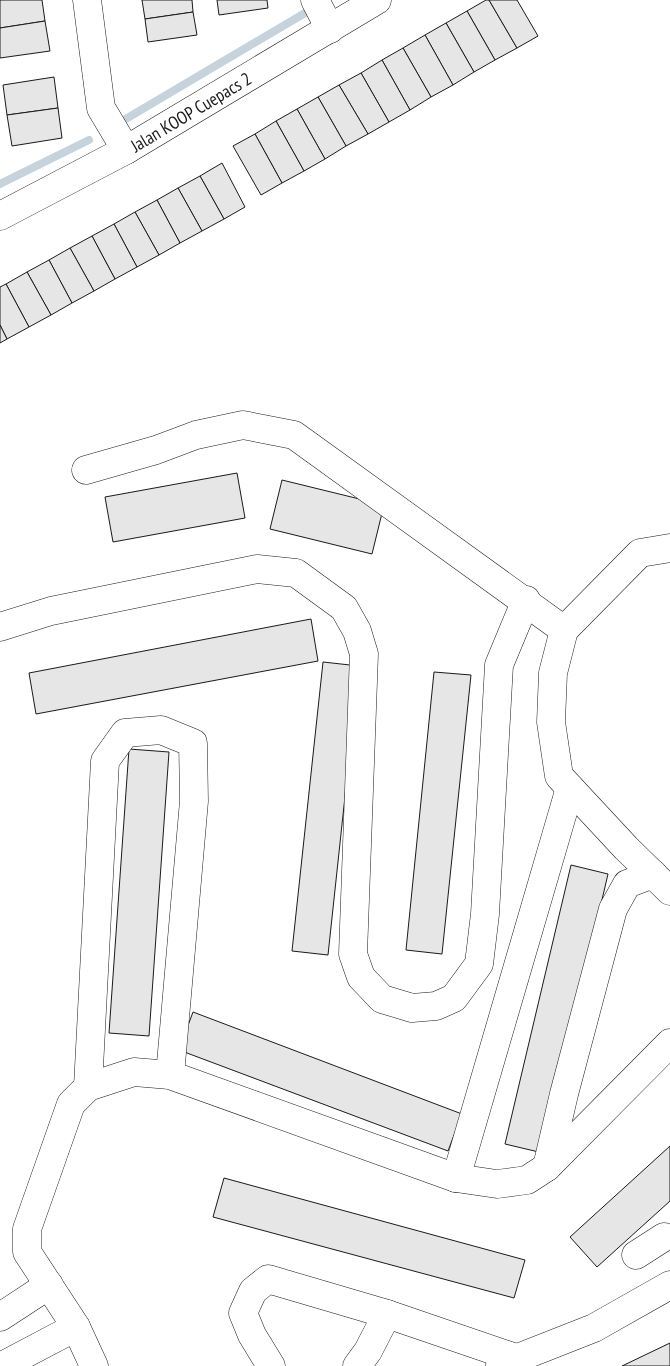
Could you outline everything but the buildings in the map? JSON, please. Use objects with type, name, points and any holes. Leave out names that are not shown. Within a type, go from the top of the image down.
[{"type":"street","points":[[87,0],[101,108],[126,150]]},
{"type":"street","points":[[315,0],[330,29]]},
{"type":"street","name":"Jalan KOOP Cuepacs 2","points":[[0,216],[126,150],[377,0]]},
{"type":"street","points":[[86,470],[156,450],[196,435],[243,425],[294,435],[526,600],[564,630]]},
{"type":"street","points":[[661,882],[559,776],[551,722],[553,673],[564,630],[640,553],[670,548]]},
{"type":"street","points":[[0,627],[51,611],[257,569],[296,573],[344,608],[357,631],[364,654],[352,954],[361,977],[382,999],[412,1008],[436,1006],[454,998],[479,964],[485,914],[499,665],[526,600]]},
{"type":"street","points":[[88,1087],[105,761],[124,733],[160,730],[193,743],[194,801],[170,1075]]},
{"type":"street","points":[[456,1178],[570,788]]},
{"type":"street","points":[[547,1167],[564,1094],[613,909],[627,884],[661,882]]},
{"type":"street","points":[[94,1366],[76,1327],[27,1252],[27,1229],[71,1104],[88,1087],[134,1072],[170,1075],[456,1178],[497,1184],[527,1180],[547,1167],[670,1043]]},
{"type":"street","points":[[636,1255],[668,1239]]},
{"type":"street","points":[[271,1366],[252,1335],[243,1313],[253,1291],[268,1279],[387,1314],[507,1362],[594,1328],[670,1285]]},
{"type":"street","points":[[0,1317],[49,1285]]},
{"type":"street","points":[[357,1366],[368,1352],[387,1314]]},
{"type":"street","points":[[2,1366],[76,1327]]},
{"type":"waterway","points":[[124,120],[305,13]]},
{"type":"waterway","points":[[0,184],[89,140]]}]
